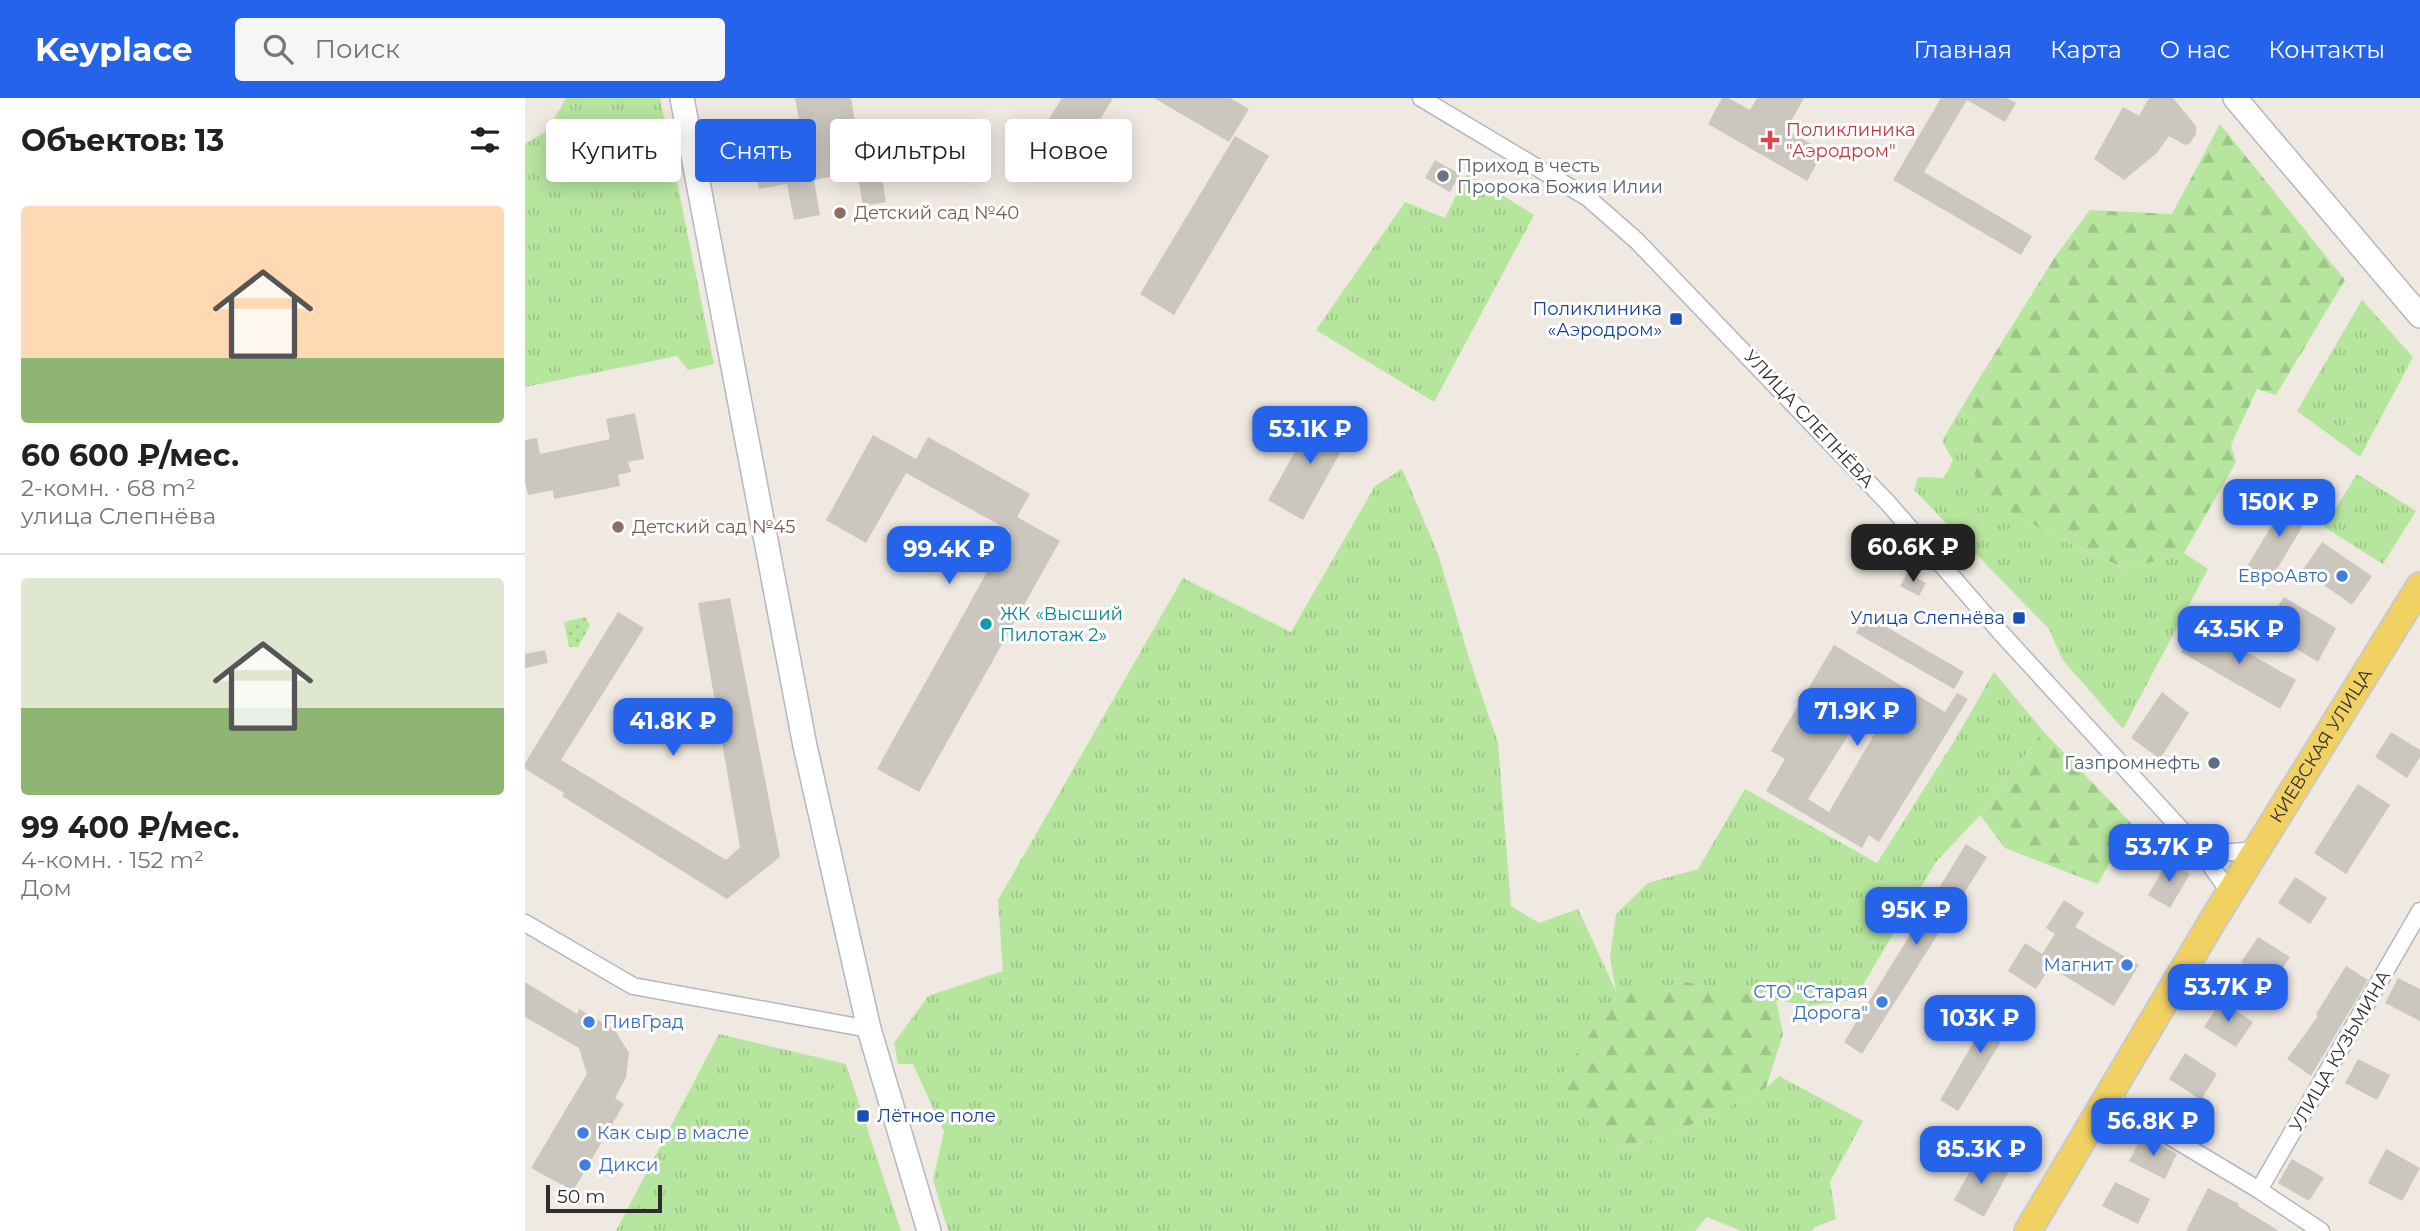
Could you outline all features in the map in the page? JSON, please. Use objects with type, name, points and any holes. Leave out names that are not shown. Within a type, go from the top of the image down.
[{"type":"main road","name":"КИЕВСКАЯ УЛИЦА","points":[[2028,1231],[2256,850],[2420,586]]},
{"type":"street","points":[[682,98],[801,726],[869,1029],[929,1231]]},
{"type":"street","points":[[2235,98],[2420,316]]},
{"type":"street","name":"УЛИЦА СЛЕПНЁВА","points":[[1428,100],[1588,198],[1637,241],[1888,503],[2001,633],[2199,849],[2230,893]]},
{"type":"street","points":[[2199,849],[2221,853],[2256,850]]},
{"type":"street","name":"УЛИЦА КУЗЬМИНА","points":[[2259,1190],[2420,912]]},
{"type":"street","points":[[525,923],[633,986],[869,1029]]},
{"type":"street","points":[[2110,1095],[2124,1109],[2259,1190],[2321,1231]]},
{"type":"green space","points":[[566,98],[660,98],[664,119],[554,119]]},
{"type":"green space","points":[[2220,124],[2345,280],[2276,395],[2257,389],[2231,445],[2236,462],[2184,553],[2126,569],[2056,537],[1976,493],[1972,390],[2055,257],[2090,210],[2172,214]]},
{"type":"green space","points":[[546,131],[546,182],[677,182],[714,364],[688,370],[677,356],[525,387],[525,144]]},
{"type":"green space","points":[[1467,173],[1534,215],[1434,402],[1316,330],[1405,202],[1445,218]]},
{"type":"green space","points":[[2362,300],[2413,357],[2360,457],[2297,411]]},
{"type":"green space","points":[[1972,390],[1977,493],[2056,537],[2125,569],[2184,553],[2208,569],[2123,729],[2062,659],[2049,629],[1914,490],[1918,477],[1944,478],[1953,460],[1942,441]]},
{"type":"green space","points":[[1402,469],[1438,554],[1498,743],[1511,906],[1539,923],[1578,909],[1616,991],[1610,958],[1616,914],[1648,883],[1698,869],[1745,789],[1877,863],[1953,743],[1994,672],[2043,731],[1980,815],[1936,862],[1854,1000],[1807,1006],[1686,982],[1616,1152],[1680,1130],[1766,1088],[1779,1076],[1863,1121],[1830,1182],[1836,1219],[1815,1227],[1812,1231],[1741,1231],[1707,1217],[1695,1231],[948,1231],[933,1179],[944,1132],[913,1064],[898,1064],[894,1043],[928,996],[1003,971],[998,900],[1183,578],[1291,632],[1375,486]]},
{"type":"green space","points":[[2357,474],[2416,511],[2383,564],[2324,527]]},
{"type":"green space","points":[[585,617],[590,625],[578,647],[569,647],[564,622]]},
{"type":"green space","points":[[2043,731],[2131,823],[2098,884],[2005,848],[1980,815]]},
{"type":"green space","points":[[1686,982],[1776,999],[1783,1034],[1766,1088],[1680,1130],[1616,1152],[1555,1084],[1618,995]]},
{"type":"green space","points":[[719,1034],[846,1064],[901,1231],[616,1231]]},
{"type":"building","points":[[795,98],[851,98],[854,119],[830,119],[830,177],[816,180],[816,119],[799,119]]},
{"type":"building","points":[[1062,98],[1113,98],[1100,119],[1049,119]]},
{"type":"building","points":[[1154,98],[1230,98],[1249,109],[1229,142]]},
{"type":"building","name":"Поликлиника \"Аэродром\"","points":[[1722,98],[1728,98],[1750,110],[1757,98],[1804,98],[1786,130],[1824,151],[1807,181],[1708,124]]},
{"type":"building","points":[[1941,98],[2007,98],[2016,103],[2005,122],[1967,100],[1924,172],[2032,236],[2021,255],[1893,180]]},
{"type":"building","points":[[2149,98],[2173,98],[2196,126],[2196,134],[2190,143],[2185,145],[2169,136],[2157,153],[2124,180],[2094,159],[2123,107],[2139,116]]},
{"type":"building","points":[[1235,136],[1269,156],[1174,315],[1140,294]]},
{"type":"building","name":"Приход в честь Пророка Божия Илии","points":[[1435,160],[1460,174],[1450,192],[1425,178]]},
{"type":"building","points":[[758,182],[814,182],[820,215],[794,220],[787,184],[759,189]]},
{"type":"building","points":[[859,182],[883,182],[886,202],[863,206]]},
{"type":"building","points":[[1317,412],[1352,431],[1303,520],[1268,500]]},
{"type":"building","points":[[635,413],[644,459],[628,462],[631,472],[618,475],[620,486],[554,499],[553,490],[528,495],[525,482],[525,440],[537,438],[540,454],[610,439],[606,419]]},
{"type":"building","name":"ЖК «Высший Пилотаж 2»","points":[[873,435],[916,459],[928,437],[1030,494],[1017,517],[1060,541],[919,792],[877,769],[1010,531],[906,473],[866,543],[826,520]]},
{"type":"building","points":[[2292,492],[2315,506],[2266,587],[2243,573]]},
{"type":"building","points":[[2322,542],[2372,576],[2352,605],[2303,570]]},
{"type":"building","points":[[1907,573],[1926,583],[1919,596],[1900,586]]},
{"type":"building","points":[[2284,597],[2336,628],[2318,662],[2263,628]]},
{"type":"building","points":[[730,598],[780,857],[727,899],[562,796],[564,793],[525,769],[525,763],[618,612],[644,628],[561,760],[726,860],[740,847],[698,603]]},
{"type":"building","points":[[1866,615],[1964,672],[1954,689],[1856,633]]},
{"type":"building","points":[[2197,624],[2296,680],[2280,709],[2181,652]]},
{"type":"building","points":[[1834,645],[1945,712],[1957,693],[1968,699],[1879,842],[1869,835],[1862,848],[1766,791],[1785,759],[1771,751]],"holes":[[[1875,693],[1892,704],[1829,812],[1808,799]]]},
{"type":"building","points":[[545,650],[548,663],[525,668],[525,654]]},
{"type":"building","points":[[2162,692],[2189,713],[2160,759],[2131,738]]},
{"type":"building","points":[[2391,732],[2420,750],[2420,757],[2407,778],[2375,757]]},
{"type":"building","points":[[2358,784],[2390,805],[2346,874],[2314,853]]},
{"type":"building","points":[[1966,844],[1987,857],[1862,1054],[1844,1042]]},
{"type":"building","points":[[2168,861],[2190,874],[2170,908],[2148,895]]},
{"type":"building","points":[[2295,877],[2327,898],[2310,924],[2278,903]]},
{"type":"building","points":[[2064,900],[2084,913],[2075,927],[2139,965],[2114,1006],[2050,967],[2036,989],[2008,971],[2025,943],[2042,954],[2055,934],[2046,928]]},
{"type":"building","points":[[2258,937],[2290,957],[2273,983],[2241,962]]},
{"type":"building","points":[[2346,966],[2368,980],[2311,1076],[2287,1059],[2318,1016],[2316,1014]]},
{"type":"building","points":[[2398,978],[2420,989],[2420,1021],[2385,1003]]},
{"type":"building","points":[[525,982],[577,1014],[579,1009],[614,1029],[629,1053],[626,1077],[615,1098],[624,1104],[573,1191],[531,1168],[587,1074],[579,1048],[525,1017]]},
{"type":"building","points":[[2005,998],[2022,1008],[1958,1111],[1940,1100],[1972,1045],[1979,1039]]},
{"type":"building","points":[[2221,1001],[2253,1022],[2236,1047],[2204,1027]]},
{"type":"building","points":[[2185,1053],[2217,1074],[2201,1100],[2169,1079]]},
{"type":"building","points":[[2358,1059],[2390,1075],[2377,1100],[2345,1083]]},
{"type":"building","points":[[2142,1136],[2177,1154],[2165,1179],[2129,1161]]},
{"type":"building","points":[[2386,1149],[2420,1168],[2402,1201],[2368,1183]]},
{"type":"building","points":[[1978,1156],[2008,1173],[1984,1217],[1954,1200]]},
{"type":"building","points":[[2292,1159],[2324,1178],[2309,1201],[2278,1183]]},
{"type":"building","points":[[2115,1182],[2150,1199],[2138,1224],[2102,1206]]},
{"type":"building","points":[[2208,1188],[2239,1204],[2238,1206],[2279,1231],[2186,1231]]},
{"type":"place","name":"Поликлиника \"Аэродром\"","points":[[1770,140]]},
{"type":"place","name":"Приход в честь Пророка Божия Илии","points":[[1443,176]]},
{"type":"place","name":"Детский сад №40","points":[[840,213]]},
{"type":"place","name":"Поликлиника «Аэродром»","points":[[1676,319]]},
{"type":"place","name":"Детский сад №45","points":[[618,527]]},
{"type":"place","name":"ЕвроАвто","points":[[2342,576]]},
{"type":"place","name":"Улица Слепнёва","points":[[2019,618]]},
{"type":"place","name":"ЖК «Высший Пилотаж 2»","points":[[986,624]]},
{"type":"place","name":"Газпромнефть","points":[[2214,763]]},
{"type":"place","name":"Магнит","points":[[2127,965]]},
{"type":"place","name":"СТО \"Старая Дорога\"","points":[[1882,1002]]},
{"type":"place","name":"ПивГрад","points":[[589,1022]]},
{"type":"place","name":"Лётное поле","points":[[863,1116]]},
{"type":"place","name":"Как сыр в масле","points":[[583,1133]]},
{"type":"place","name":"Дикси","points":[[585,1165]]}]
